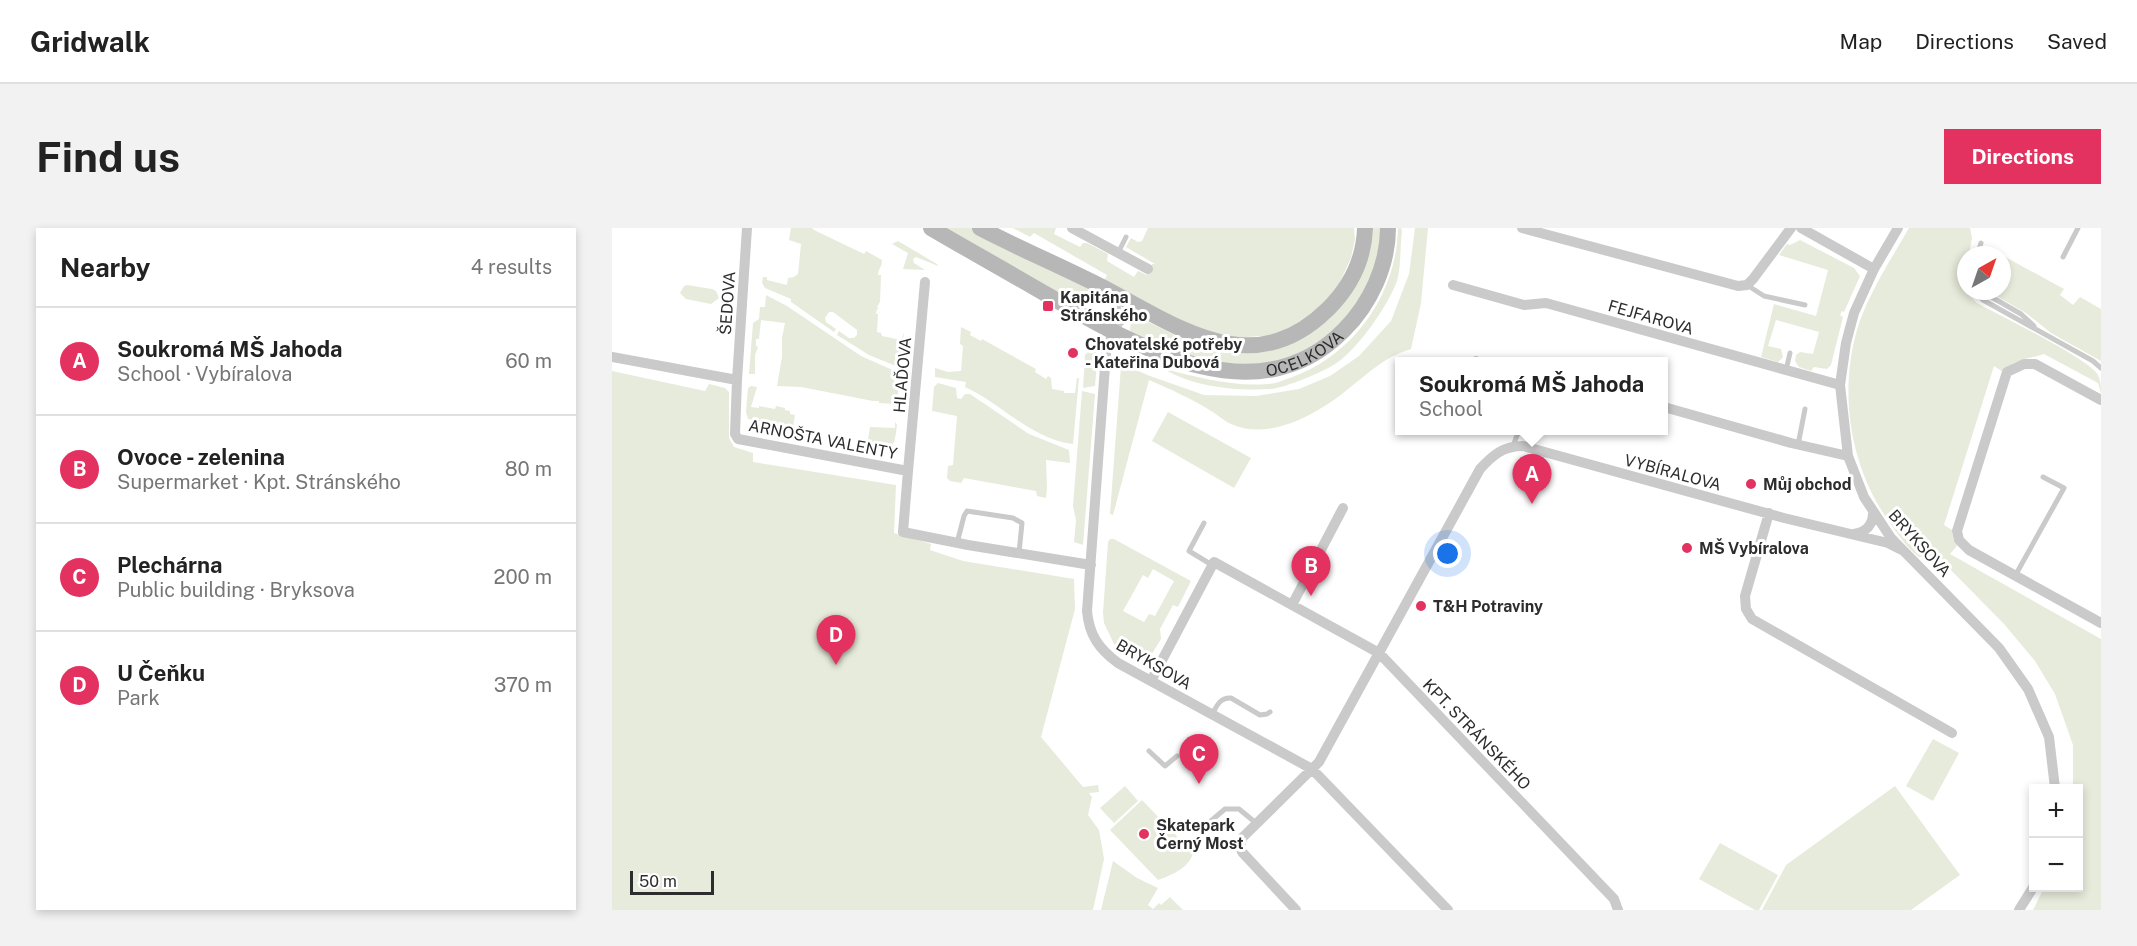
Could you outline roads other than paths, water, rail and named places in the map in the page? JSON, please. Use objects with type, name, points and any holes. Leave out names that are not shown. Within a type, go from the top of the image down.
[{"type":"street","name":"ŠEDOVA","points":[[737,380],[747,228]]},
{"type":"street","name":"OCELKOVA","points":[[931,228],[1113,331],[1165,355],[1193,365],[1227,372],[1259,372],[1290,364],[1328,344],[1358,315],[1372,291],[1382,264],[1388,228]]},
{"type":"street","name":"OCELKOVA","points":[[980,228],[1202,338],[1245,346],[1260,345],[1295,334],[1323,314],[1347,286],[1361,257],[1365,228]]},
{"type":"street","points":[[1072,228],[1148,269]]},
{"type":"street","points":[[1522,228],[1738,286],[1747,285],[1791,228]]},
{"type":"street","points":[[1801,228],[1874,269]]},
{"type":"street","name":"BRYKSOVA","points":[[1898,228],[1874,269],[1849,329],[1840,385],[1848,456],[1856,479],[1873,513],[1891,538],[1999,648],[2028,689],[2049,737],[2054,784]]},
{"type":"street","name":"HLAĎOVA","points":[[908,471],[925,282]]},
{"type":"street","name":"FEJFAROVA","points":[[1453,285],[1524,305],[1546,303],[1840,385]]},
{"type":"street","name":"BRYKSOVA","points":[[1107,290],[1113,296],[1116,304],[1113,331],[1106,353],[1087,611],[1089,626],[1095,641],[1118,663],[1312,769],[1448,910]]},
{"type":"street","points":[[1113,331],[1119,321],[1133,313],[1144,313],[1159,318]]},
{"type":"street","points":[[612,357],[737,380]]},
{"type":"street","name":"BRYKSOVA","points":[[2101,400],[2035,364],[2024,364],[2012,368],[2005,376],[1958,527],[1958,536],[1965,548],[2101,623]]},
{"type":"street","name":"ARNOŠTA VALENTY","points":[[737,380],[735,434],[738,439],[908,471],[903,532],[1091,565]]},
{"type":"street","points":[[1668,408],[1798,445],[1848,456]]},
{"type":"street","points":[[1296,910],[1242,852],[1240,847],[1242,838],[1312,769],[1326,750],[1480,469],[1493,454],[1513,446]]},
{"type":"street","name":"VYBÍRALOVA","points":[[1513,446],[1523,446],[1888,543],[1903,551]]},
{"type":"street","points":[[1292,605],[1343,508]]},
{"type":"street","points":[[1769,513],[1745,596],[1746,609],[1752,619],[1952,733]]},
{"type":"street","points":[[1850,534],[1861,533],[1869,527],[1873,513]]},
{"type":"street","name":"KPT. STRÁNSKÉHO","points":[[1212,565],[1214,562],[1379,653],[1614,899],[1618,910]]},
{"type":"street","points":[[1151,681],[1212,565]]},
{"type":"street","points":[[2019,910],[2030,892]]},
{"type":"lane","points":[[2063,256],[2078,228]]},
{"type":"lane","points":[[1118,254],[1126,237]]},
{"type":"lane","points":[[1747,285],[1764,296],[1804,305]]},
{"type":"lane","points":[[1983,300],[2093,361],[2101,368]]},
{"type":"lane","points":[[1997,300],[2021,314],[2044,334]]},
{"type":"lane","points":[[1786,370],[1790,353]]},
{"type":"lane","points":[[1798,445],[1805,409]]},
{"type":"lane","points":[[1513,446],[1517,435]]},
{"type":"lane","points":[[2015,576],[2064,488],[2043,477]]},
{"type":"lane","points":[[957,543],[967,511],[1013,518],[1022,523],[1019,553]]},
{"type":"lane","points":[[1204,523],[1189,551],[1212,565]]},
{"type":"lane","points":[[1212,714],[1221,700],[1225,698],[1260,715],[1270,712]]},
{"type":"lane","points":[[1149,751],[1165,766],[1177,756]]},
{"type":"lane","points":[[1206,825],[1225,809],[1239,809],[1256,823]]},
{"type":"place","name":"Kapitána Stránského","points":[[1048,306]]},
{"type":"place","name":"Chovatelské potřeby - Kateřina Dubová","points":[[1073,353]]},
{"type":"place","name":"Můj obchod","points":[[1751,484]]},
{"type":"place","name":"Soukromá MŠ Jahoda","points":[[1532,504]]},
{"type":"place","name":"MŠ Vybíralova","points":[[1687,548]]},
{"type":"place","name":"Ovoce - zelenina","points":[[1311,596]]},
{"type":"place","name":"T&H Potraviny","points":[[1421,606]]},
{"type":"place","name":"U Čeňku","points":[[836,665]]},
{"type":"place","name":"Plechárna","points":[[1199,784]]},
{"type":"place","name":"Skatepark Černý Most","points":[[1144,834]]}]
